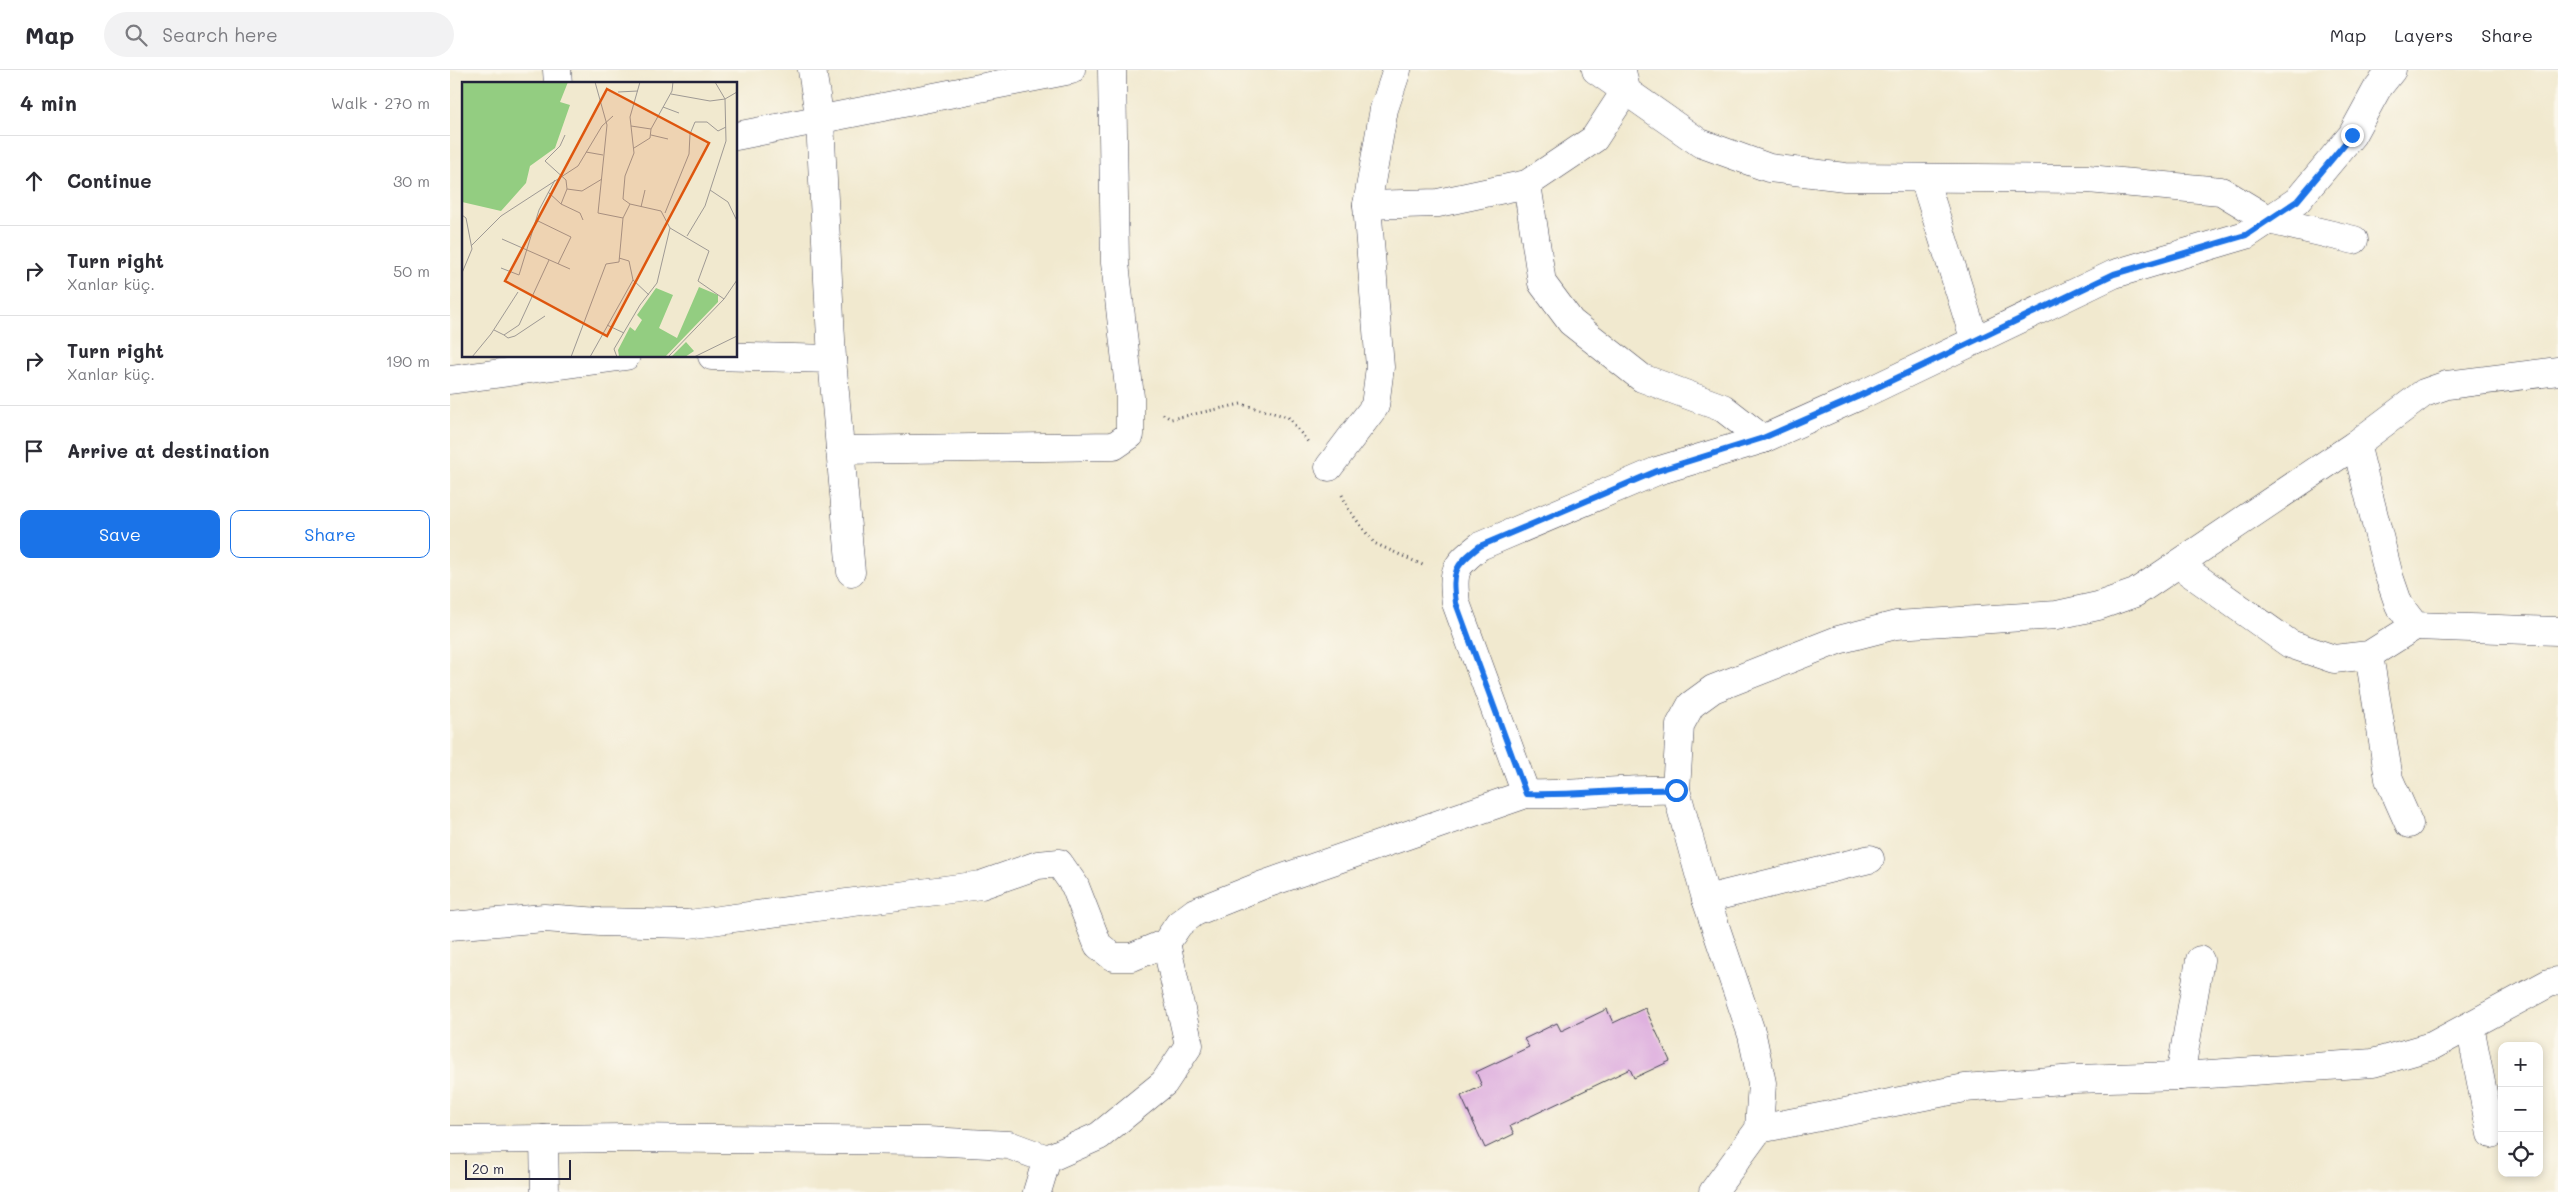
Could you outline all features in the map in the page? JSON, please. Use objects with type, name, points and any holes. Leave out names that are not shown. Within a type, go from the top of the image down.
[{"type":"street","points":[[812,70],[820,121],[832,359],[851,572]]},
{"type":"street","points":[[738,136],[1071,70]]},
{"type":"street","points":[[840,450],[1114,446],[1130,435],[1130,397],[1115,263],[1112,70]]},
{"type":"street","points":[[1329,467],[1375,406],[1380,367],[1367,205],[1384,109],[1397,70]]},
{"type":"street","points":[[1596,70],[1624,80],[1700,143],[1769,168],[1845,177],[2088,179],[2221,191],[2269,220],[2354,240]]},
{"type":"street","points":[[1526,794],[1456,603],[1453,579],[1463,559],[1480,546],[1657,471],[1763,438],[1975,341],[2114,274],[2246,235],[2297,201],[2352,135],[2377,89],[2392,70]]},
{"type":"street","points":[[1367,205],[1438,203],[1527,184],[1594,139],[1624,80]]},
{"type":"street","points":[[1924,178],[1975,341]]},
{"type":"street","points":[[1527,184],[1542,282],[1571,322],[1642,378],[1723,408],[1763,438]]},
{"type":"street","points":[[738,357],[832,359]]},
{"type":"street","points":[[450,380],[611,358]]},
{"type":"street","points":[[1713,1192],[1759,1129],[1762,1083],[1752,1035],[1706,899],[1676,790],[1680,725],[1691,705],[1713,689],[1838,640],[1896,625],[2056,615],[2098,606],[2135,593],[2356,444],[2424,393],[2447,385],[2558,371]]},
{"type":"street","points":[[2356,444],[2399,606],[2415,626]]},
{"type":"street","points":[[2179,565],[2290,644],[2334,659],[2369,655],[2415,626],[2558,631]]},
{"type":"street","points":[[2369,655],[2389,779],[2409,824]]},
{"type":"street","points":[[450,926],[544,918],[600,922],[689,924],[981,884],[1038,865],[1059,862],[1075,886],[1098,945],[1113,957],[1132,957],[1166,943],[1179,924],[1195,912],[1263,885],[1526,794],[1562,796],[1636,788],[1676,790]]},
{"type":"street","points":[[1706,899],[1870,858]]},
{"type":"street","points":[[450,1140],[927,1141],[1009,1145],[1047,1159],[1099,1136],[1164,1083],[1189,1044],[1166,943]]},
{"type":"street","points":[[2180,1076],[2200,960]]},
{"type":"street","points":[[1759,1129],[1965,1088],[2074,1079],[2180,1076],[2373,1063],[2432,1046],[2549,983],[2558,981]]},
{"type":"street","points":[[2470,1026],[2490,1134]]},
{"type":"street","points":[[544,1139],[545,1192]]},
{"type":"street","points":[[1037,1192],[1047,1159]]},
{"type":"building","points":[[1645,1008],[1670,1061],[1634,1078],[1630,1069],[1510,1126],[1514,1134],[1485,1148],[1461,1096],[1482,1086],[1476,1072],[1529,1047],[1524,1039],[1557,1023],[1561,1031],[1607,1009],[1613,1023]]},
{"type":"route","points":[[1676,790],[1636,788],[1562,796],[1526,794],[1456,603],[1453,579],[1463,559],[1480,546],[1657,471],[1763,438],[1857,397],[2114,274],[2246,235],[2297,201],[2352,135]]}]
